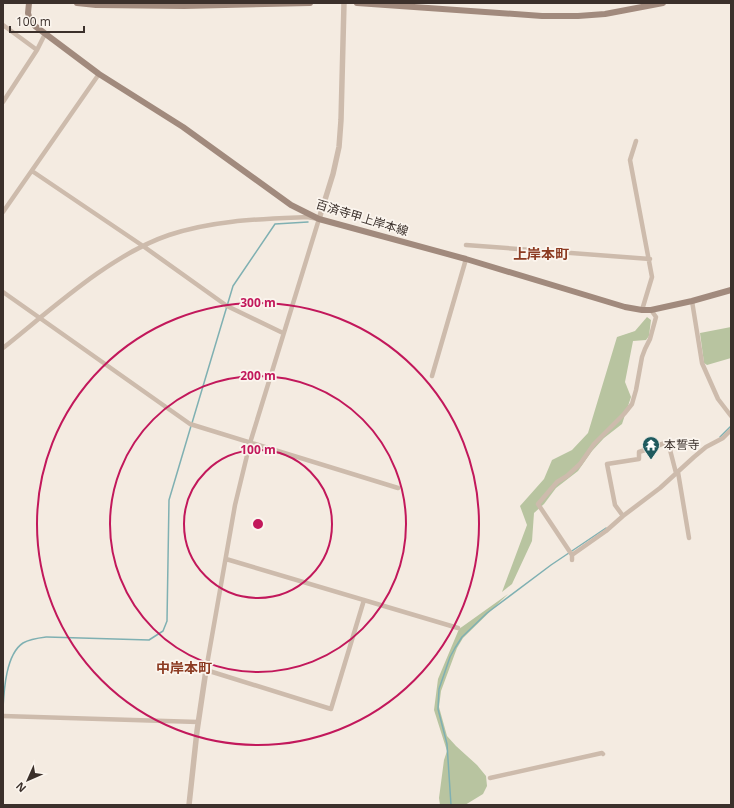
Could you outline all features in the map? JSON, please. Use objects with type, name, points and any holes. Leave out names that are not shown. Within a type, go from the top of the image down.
[{"type":"main road","name":"百済寺甲上岸本線","points":[[29,3],[28,13],[30,20],[45,34],[99,74],[183,127],[291,205],[319,218],[466,259],[625,308],[651,310],[692,301],[731,290]]},
{"type":"main road","points":[[76,3],[96,5],[310,3]]},
{"type":"main road","points":[[357,3],[542,16],[605,14],[663,3]]},
{"type":"street","points":[[189,805],[198,722],[234,505],[250,443],[333,174],[339,147],[342,120],[344,3]]},
{"type":"street","points":[[3,25],[37,50]]},
{"type":"street","points":[[3,102],[37,50],[45,34]]},
{"type":"street","points":[[3,212],[99,74]]},
{"type":"street","points":[[636,141],[630,160],[650,259],[652,276],[642,310]]},
{"type":"street","points":[[32,171],[143,246],[227,306],[283,334]]},
{"type":"street","points":[[3,348],[106,268],[143,246],[169,235],[198,227],[230,221],[307,217],[319,218]]},
{"type":"street","points":[[466,244],[650,259]]},
{"type":"street","points":[[432,376],[466,259]]},
{"type":"street","points":[[3,292],[190,424],[398,488]]},
{"type":"street","points":[[692,301],[702,363],[721,404],[731,416]]},
{"type":"street","points":[[651,310],[656,317],[650,339],[644,353],[632,404],[594,444],[580,464],[567,476],[557,482],[538,504],[572,558],[623,516],[656,492],[694,457],[724,438],[731,430]]},
{"type":"street","points":[[623,516],[615,505],[607,464],[639,459],[639,452],[668,442],[677,472],[689,538]]},
{"type":"street","points":[[226,559],[458,628]]},
{"type":"street","points":[[206,670],[331,709],[364,600]]},
{"type":"street","points":[[3,716],[198,722]]},
{"type":"street","points":[[490,778],[603,754]]},
{"type":"green space","points":[[647,317],[651,320],[649,336],[646,340],[633,341],[625,382],[631,397],[622,424],[604,438],[592,451],[578,471],[556,488],[544,504],[534,513],[532,541],[512,584],[502,592],[527,525],[520,506],[544,479],[552,460],[572,450],[588,433],[617,337],[635,331]]},
{"type":"green space","points":[[731,327],[731,358],[707,365],[704,363],[700,333]]},
{"type":"green space","points":[[508,594],[463,638],[457,648],[441,691],[439,707],[447,736],[477,765],[486,776],[487,786],[483,794],[465,805],[440,805],[439,798],[444,760],[447,751],[434,710],[438,679],[459,629]]},
{"type":"waterway","points":[[192,423],[233,286],[275,224],[308,222]]},
{"type":"waterway","points":[[3,708],[5,682],[9,664],[17,648],[23,643],[47,637],[149,640],[163,631],[167,621],[169,500],[191,426]]},
{"type":"waterway","points":[[720,437],[731,426]]},
{"type":"waterway","points":[[451,805],[447,744],[438,709],[439,689],[450,657],[455,648],[462,637],[487,613],[551,565],[606,528]]},
{"type":"place","name":"本誓寺","points":[[651,460]]},
{"type":"district","name":"上岸本町","points":[[541,254]]},
{"type":"district","name":"中岸本町","points":[[184,668]]}]
